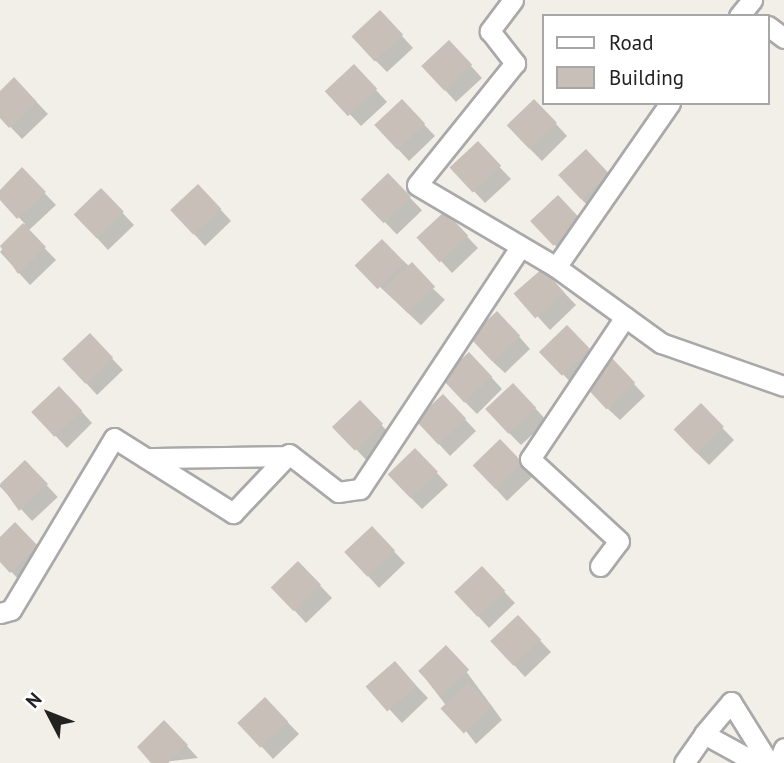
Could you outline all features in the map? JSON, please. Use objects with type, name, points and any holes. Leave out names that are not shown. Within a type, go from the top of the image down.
[{"type":"street","points":[[513,0],[490,31],[515,63],[415,183],[519,249],[556,267],[661,343],[784,386]]},
{"type":"street","points":[[556,267],[669,105]]},
{"type":"street","points":[[146,458],[285,456],[338,492],[360,489],[519,249]]},
{"type":"street","points":[[600,566],[618,545],[617,537],[530,459],[625,317]]},
{"type":"street","points":[[0,613],[11,610],[110,440],[146,458],[233,513],[285,456]]},
{"type":"street","points":[[684,763],[731,702],[769,763]]},
{"type":"street","points":[[704,734],[757,763]]},
{"type":"street","points":[[778,763],[784,748]]},
{"type":"building","points":[[380,10],[403,35],[375,61],[351,37]]},
{"type":"building","points":[[449,40],[472,65],[444,91],[421,66]]},
{"type":"building","points":[[354,64],[377,89],[348,116],[325,91]]},
{"type":"building","points":[[14,77],[37,102],[9,128],[0,118],[0,91]]},
{"type":"building","points":[[402,99],[425,124],[397,150],[374,125]]},
{"type":"building","points":[[534,99],[557,123],[530,149],[507,125]]},
{"type":"building","points":[[478,141],[501,166],[473,192],[449,168]]},
{"type":"building","points":[[586,149],[609,174],[581,200],[558,175]]},
{"type":"building","points":[[22,167],[46,192],[17,219],[0,200],[0,190]]},
{"type":"building","points":[[388,173],[411,197],[384,223],[361,199]]},
{"type":"building","points":[[198,184],[221,209],[193,235],[170,210]]},
{"type":"building","points":[[101,188],[124,212],[97,238],[74,214]]},
{"type":"building","points":[[558,195],[581,220],[553,246],[530,221]]},
{"type":"building","points":[[445,211],[468,236],[440,262],[416,238]]},
{"type":"building","points":[[23,223],[46,247],[18,274],[0,246]]},
{"type":"building","points":[[382,239],[405,263],[378,289],[355,265]]},
{"type":"building","points":[[412,262],[435,287],[407,313],[384,288]]},
{"type":"building","points":[[543,268],[565,293],[535,318],[514,294]]},
{"type":"building","points":[[497,311],[520,336],[492,362],[469,337]]},
{"type":"building","points":[[567,325],[590,349],[562,376],[539,352]]},
{"type":"building","points":[[90,333],[113,358],[85,384],[62,359]]},
{"type":"building","points":[[469,352],[492,377],[464,403],[441,378]]},
{"type":"building","points":[[612,358],[635,383],[607,409],[583,385]]},
{"type":"building","points":[[513,383],[536,408],[508,434],[485,409]]},
{"type":"building","points":[[59,386],[82,411],[54,437],[31,412]]},
{"type":"building","points":[[443,394],[466,419],[438,445],[415,420]]},
{"type":"building","points":[[360,400],[383,424],[355,451],[332,427]]},
{"type":"building","points":[[701,403],[724,427],[697,453],[674,429]]},
{"type":"building","points":[[500,439],[523,463],[496,489],[473,465]]},
{"type":"building","points":[[415,448],[438,472],[411,498],[388,474]]},
{"type":"building","points":[[25,460],[48,484],[19,511],[0,484]]},
{"type":"building","points":[[15,522],[38,546],[10,573],[0,562],[0,537]]},
{"type":"building","points":[[372,526],[395,551],[367,577],[344,552]]},
{"type":"building","points":[[298,561],[321,585],[294,611],[271,587]]},
{"type":"building","points":[[482,566],[505,591],[477,617],[454,592]]},
{"type":"building","points":[[518,615],[541,640],[513,666],[490,641]]},
{"type":"building","points":[[446,645],[469,670],[441,696],[418,671]]},
{"type":"building","points":[[395,661],[417,686],[387,711],[366,687]]},
{"type":"building","points":[[469,682],[492,707],[464,733],[440,709]]},
{"type":"building","points":[[265,697],[288,722],[260,748],[237,723]]},
{"type":"building","points":[[164,720],[188,745],[168,763],[151,763],[137,747]]}]
